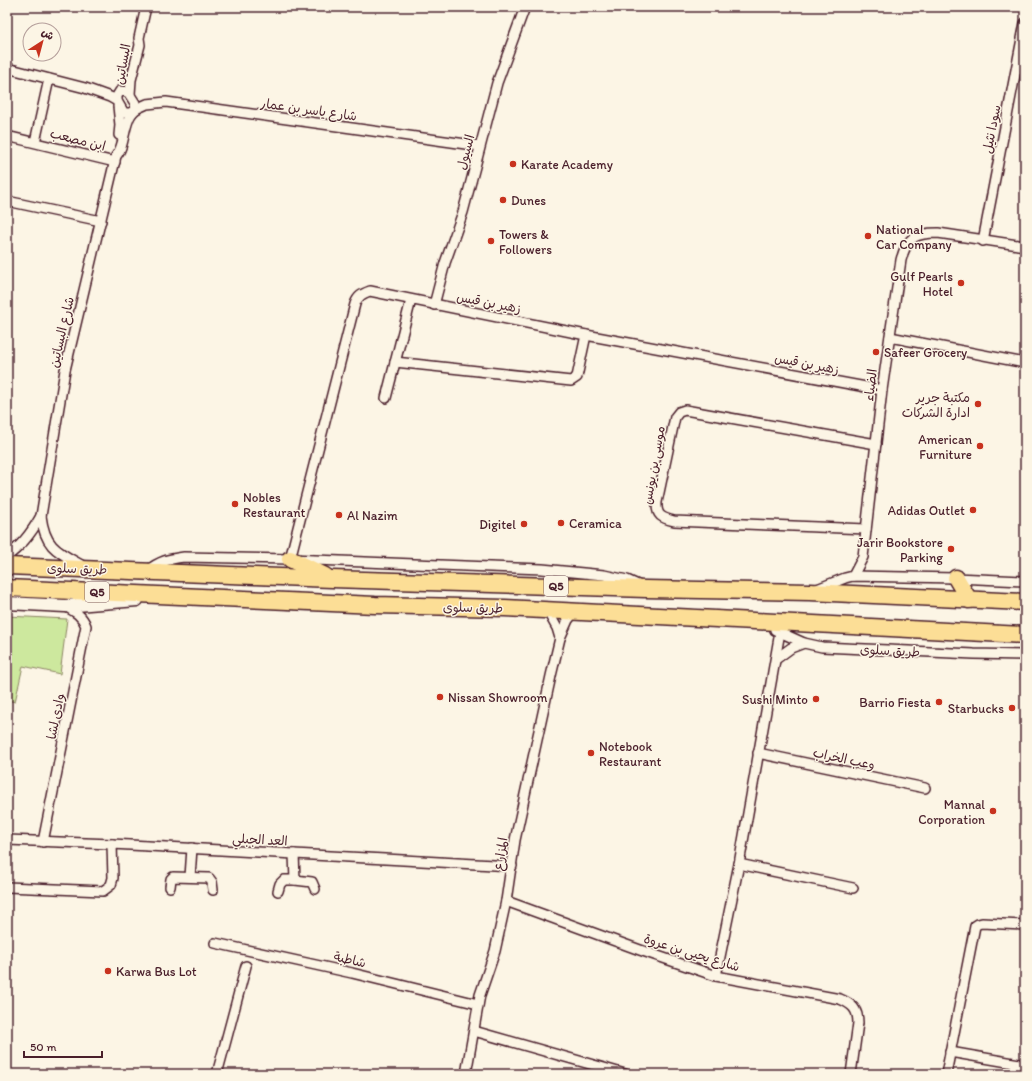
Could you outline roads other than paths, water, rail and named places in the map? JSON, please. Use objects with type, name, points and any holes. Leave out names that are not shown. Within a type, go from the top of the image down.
[{"type":"highway","points":[[290,560],[332,579]]},
{"type":"highway","name":"طريق سلوى","points":[[7,566],[332,579],[646,589],[810,592],[1025,602]]},
{"type":"highway","points":[[956,578],[969,600]]},
{"type":"highway","name":"طريق سلوى","points":[[7,588],[375,605],[575,611],[1025,636]]},
{"type":"highway","points":[[902,629],[918,623],[941,621],[1025,625]]},
{"type":"main road","name":"طريق سلوى","points":[[7,603],[65,606],[186,596]]},
{"type":"street","name":"البساتين","points":[[130,94],[131,80],[140,45],[139,38],[146,7]]},
{"type":"street","name":"السيول","points":[[434,305],[445,263],[463,212],[497,83],[525,7]]},
{"type":"street","name":"سودا نثيل","points":[[983,241],[1025,22]]},
{"type":"street","name":"البساتين","points":[[120,91],[125,83],[134,44],[139,38]]},
{"type":"street","points":[[7,68],[85,88],[110,97],[117,102],[124,113],[134,111],[135,103],[130,94],[126,91],[112,92],[94,88],[85,88]]},
{"type":"street","name":"ابن مصعب","points":[[35,142],[48,79]]},
{"type":"street","points":[[117,102],[116,96],[120,91]]},
{"type":"street","name":"شارع البساتين","points":[[116,159],[115,150],[120,125],[117,102]]},
{"type":"street","name":"شارع ياسر بن عمار","points":[[134,111],[147,104],[166,102],[480,146]]},
{"type":"street","name":"شارع البساتين","points":[[86,568],[60,553],[53,547],[45,536],[41,516],[65,370],[116,159],[120,151],[128,120],[134,111]]},
{"type":"street","name":"ابن مصعب","points":[[7,136],[116,159]]},
{"type":"street","points":[[7,201],[101,221]]},
{"type":"street","name":"الضياء","points":[[853,576],[863,557],[882,390],[901,260],[906,244],[914,237],[924,233],[938,233],[983,241],[1025,246]]},
{"type":"street","name":"زهير بن قيس","points":[[290,560],[355,304],[362,294],[370,292],[586,335],[882,390]]},
{"type":"street","points":[[386,398],[411,300]]},
{"type":"street","points":[[395,362],[571,381],[577,377],[586,335]]},
{"type":"street","points":[[890,337],[1025,362]]},
{"type":"street","name":"موسى بن يونس","points":[[866,529],[674,521],[666,520],[659,516],[656,510],[675,417],[679,412],[685,410],[876,444]]},
{"type":"street","name":"شارع البساتين","points":[[7,556],[25,540],[41,516]]},
{"type":"street","name":"طريق سلوى","points":[[147,571],[157,563],[184,557],[290,560],[563,571],[615,578],[631,582],[646,589]]},
{"type":"street","points":[[863,557],[873,576]]},
{"type":"street","name":"طريق سلوى","points":[[810,592],[836,581],[853,576],[956,578],[1025,582]]},
{"type":"street","name":"وادى لشا","points":[[43,842],[86,626],[84,620],[79,614],[65,606]]},
{"type":"street","points":[[547,610],[555,623],[560,638]]},
{"type":"street","name":"المزارع","points":[[466,1074],[478,1004],[495,951],[506,901],[515,840],[560,638],[568,620],[575,611]]},
{"type":"street","name":"طريق سلوى","points":[[760,621],[804,643],[822,647],[1025,655]]},
{"type":"street","points":[[716,976],[739,864],[780,632]]},
{"type":"street","points":[[776,659],[791,648],[804,643]]},
{"type":"street","name":"وعب الخراب","points":[[758,753],[925,788]]},
{"type":"street","name":"العد الجبلي","points":[[7,840],[192,848],[512,866]]},
{"type":"street","points":[[7,887],[103,891],[111,886],[113,878],[112,844]]},
{"type":"street","points":[[190,877],[192,848]]},
{"type":"street","points":[[294,854],[295,880]]},
{"type":"street","points":[[739,864],[853,888]]},
{"type":"street","points":[[170,886],[171,879],[173,877],[209,878],[212,882],[212,890]]},
{"type":"street","points":[[278,891],[280,884],[284,880],[309,881],[315,889]]},
{"type":"street","name":"شارع يحيى بن عروة","points":[[506,901],[716,976],[840,999],[849,1003],[854,1007],[858,1014],[851,1074]]},
{"type":"street","points":[[946,1074],[975,926],[982,923],[1025,925]]},
{"type":"street","name":"شاطبة","points":[[215,943],[352,973],[478,1004]]},
{"type":"street","points":[[217,1074],[246,966]]},
{"type":"street","points":[[474,1031],[625,1074]]},
{"type":"street","points":[[950,1052],[1025,1065]]},
{"type":"place","name":"Karate Academy","points":[[513,164]]},
{"type":"place","name":"Dunes","points":[[503,200]]},
{"type":"place","name":"National Car Company","points":[[868,236]]},
{"type":"place","name":"Towers & Followers","points":[[491,241]]},
{"type":"place","name":"Gulf Pearls Hotel","points":[[961,283]]},
{"type":"place","name":"Safeer Grocery","points":[[876,352]]},
{"type":"place","name":"مكتبة جرير ادارة الشركات","points":[[978,404]]},
{"type":"place","name":"American Furniture","points":[[980,446]]},
{"type":"place","name":"Nobles Restaurant","points":[[235,504]]},
{"type":"place","name":"Adidas Outlet","points":[[973,510]]},
{"type":"place","name":"Al Nazim","points":[[339,515]]},
{"type":"place","name":"Ceramica","points":[[561,523]]},
{"type":"place","name":"Digitel","points":[[524,524]]},
{"type":"place","name":"Jarir Bookstore Parking","points":[[951,549]]},
{"type":"place","name":"Nissan Showroom","points":[[440,697]]},
{"type":"place","name":"Sushi Minto","points":[[816,699]]},
{"type":"place","name":"Barrio Fiesta","points":[[939,702]]},
{"type":"place","name":"Starbucks","points":[[1012,708]]},
{"type":"place","name":"Notebook Restaurant","points":[[591,753]]},
{"type":"place","name":"Mannal Corporation","points":[[993,811]]},
{"type":"place","name":"Karwa Bus Lot","points":[[108,971]]}]
